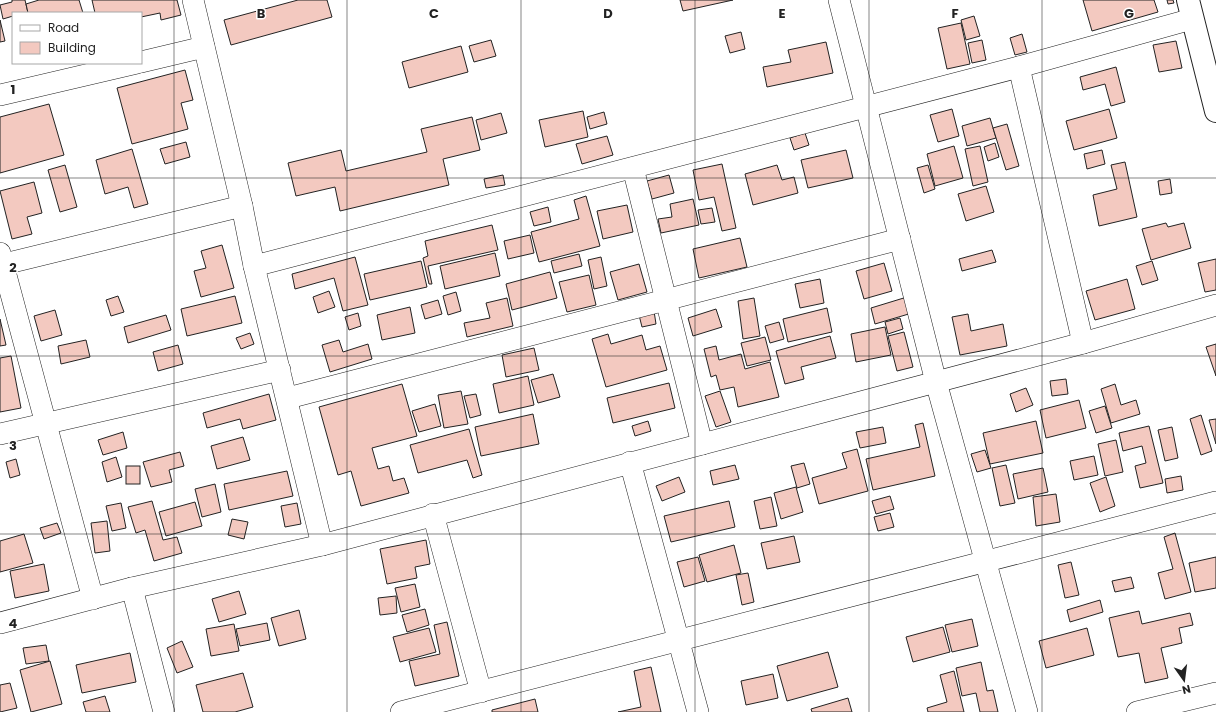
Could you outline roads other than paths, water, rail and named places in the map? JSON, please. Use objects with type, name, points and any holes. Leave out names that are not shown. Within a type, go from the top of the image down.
[{"type":"street","points":[[192,0],[242,206],[254,266],[288,398],[322,545]]},
{"type":"street","points":[[839,0],[936,382],[1028,712]]},
{"type":"street","points":[[254,266],[1019,67],[1190,9],[1216,111]]},
{"type":"street","points":[[142,62],[204,47]]},
{"type":"street","points":[[0,95],[133,64]]},
{"type":"street","points":[[1019,67],[1083,343]]},
{"type":"street","points":[[633,168],[667,299],[702,444]]},
{"type":"street","points":[[93,599],[1,261],[242,206]]},
{"type":"street","points":[[288,398],[900,239]]},
{"type":"street","points":[[0,623],[132,588],[322,545],[433,514],[1083,343],[1216,305]]},
{"type":"street","points":[[0,434],[280,370]]},
{"type":"street","points":[[630,462],[698,712]]},
{"type":"street","points":[[415,710],[1216,502]]},
{"type":"street","points":[[433,514],[481,692]]},
{"type":"street","points":[[132,588],[164,712]]},
{"type":"street","points":[[1137,712],[1216,692]]}]
